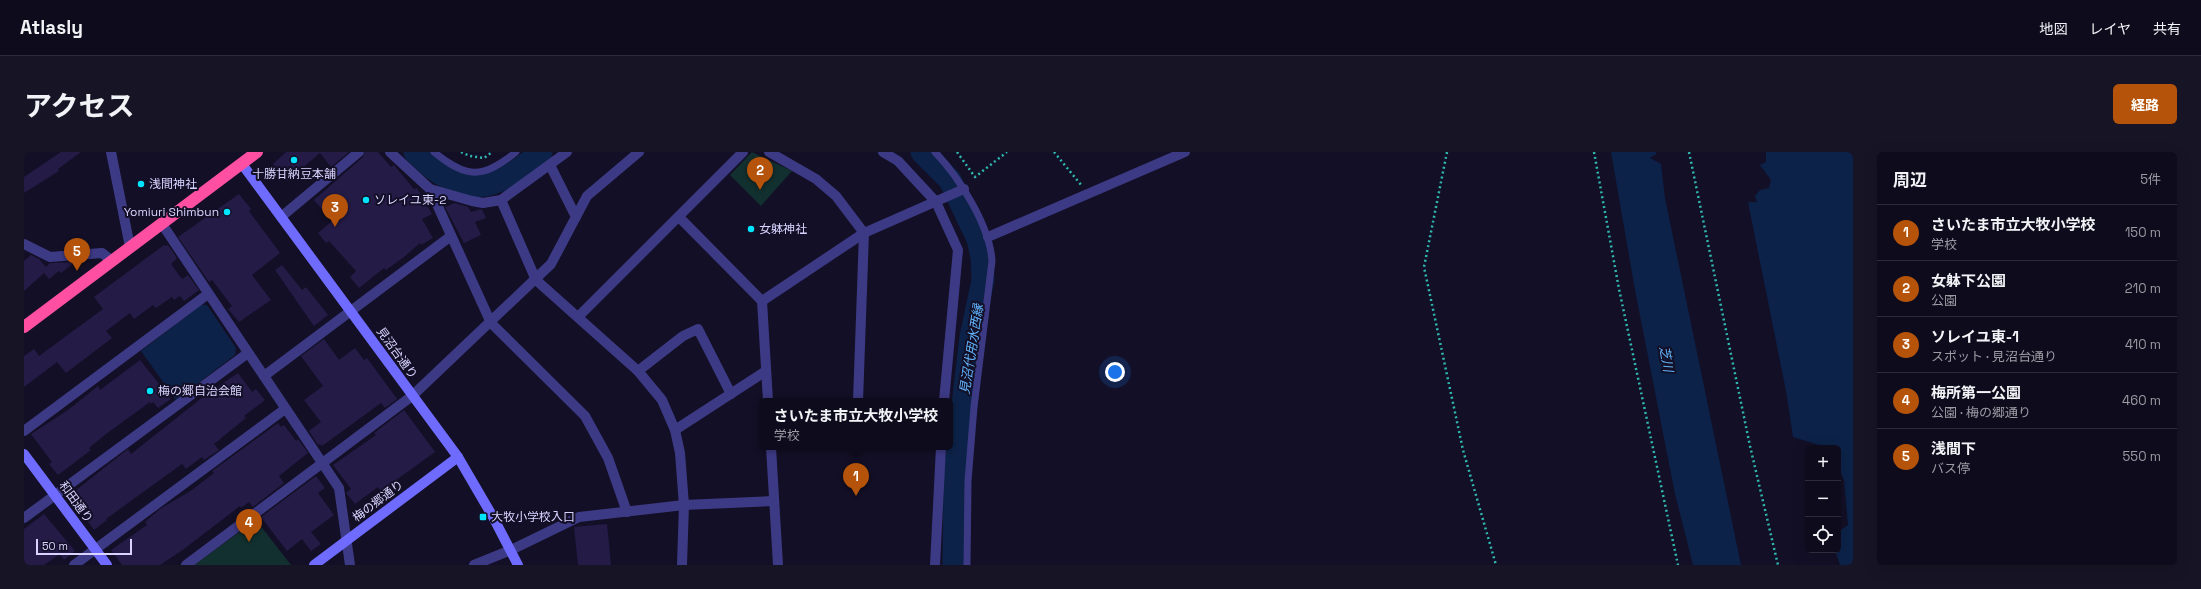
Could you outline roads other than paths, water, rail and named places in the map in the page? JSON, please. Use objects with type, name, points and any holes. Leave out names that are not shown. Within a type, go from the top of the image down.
[{"type":"highway","points":[[24,327],[257,152]]},
{"type":"street","points":[[111,152],[130,247]]},
{"type":"street","points":[[281,217],[359,152]]},
{"type":"street","points":[[390,152],[430,189],[491,323],[585,416],[608,458],[627,512]]},
{"type":"street","points":[[430,189],[483,203],[501,200],[550,166],[567,152]]},
{"type":"street","points":[[186,565],[412,396],[491,323],[551,264],[587,196],[639,152]]},
{"type":"street","points":[[578,318],[743,152]]},
{"type":"street","points":[[769,152],[816,179],[836,196],[864,233],[858,398]]},
{"type":"street","points":[[883,152],[898,161],[936,202],[958,250],[944,398]]},
{"type":"street","points":[[988,237],[1185,152]]},
{"type":"street","name":"見沼台通り","points":[[242,164],[458,457],[518,565]]},
{"type":"street","points":[[550,166],[576,217]]},
{"type":"street","points":[[762,301],[864,233],[964,189]]},
{"type":"street","points":[[501,200],[536,280],[638,371],[662,400],[675,430],[680,453],[684,505],[682,565]]},
{"type":"street","points":[[679,217],[762,301],[768,398]]},
{"type":"street","points":[[162,224],[339,488],[350,565]]},
{"type":"street","points":[[264,376],[451,236]]},
{"type":"street","points":[[24,244],[50,257],[102,253],[112,261]]},
{"type":"street","points":[[24,431],[208,294]]},
{"type":"street","points":[[638,371],[683,336],[698,329],[731,394]]},
{"type":"street","points":[[24,518],[248,353]]},
{"type":"street","points":[[675,430],[766,371]]},
{"type":"street","points":[[74,565],[286,409]]},
{"type":"street","points":[[770,450],[778,565]]},
{"type":"street","points":[[934,565],[941,450]]},
{"type":"street","name":"和田通り","points":[[24,454],[106,565]]},
{"type":"street","name":"梅の郷通り","points":[[314,565],[347,542],[458,457]]},
{"type":"street","points":[[474,565],[511,550],[579,517],[684,505],[774,501]]},
{"type":"lane","points":[[434,152],[446,162],[464,171],[480,172],[492,170],[516,152]]},
{"type":"lane","points":[[935,152],[951,169],[964,189],[988,237],[991,248],[992,261],[974,407],[968,481],[967,565]]},
{"type":"water","name":"芝川","points":[[1611,152],[1656,152],[1656,154],[1650,158],[1661,164],[1665,198],[1741,565],[1693,565],[1675,494],[1635,290]]},
{"type":"water","points":[[1766,152],[1853,152],[1853,565],[1840,565],[1836,553],[1841,553],[1841,530],[1848,525],[1844,480],[1841,474],[1841,445],[1819,445],[1793,437],[1786,391],[1748,202],[1757,202],[1755,196],[1760,190],[1769,188],[1771,180],[1760,165],[1766,162]]},
{"type":"water","points":[[201,305],[207,305],[236,348],[235,355],[176,400],[141,351]]},
{"type":"waterway","name":"見沼代用水西縁","points":[[415,152],[432,168],[448,178],[463,184],[478,186],[493,183],[508,176],[524,166],[541,152]]},
{"type":"waterway","name":"見沼代用水西縁","points":[[922,152],[950,180],[978,239],[982,258],[983,280],[971,337],[955,473],[954,565]]},
{"type":"place","name":"十勝甘納豆本舗","points":[[294,160]]},
{"type":"place","name":"浅間神社","points":[[141,184]]},
{"type":"place","name":"女躰下公園","points":[[760,190]]},
{"type":"place","name":"ソレイユ東-2","points":[[366,200]]},
{"type":"place","name":"Yomiuri Shimbun","points":[[227,212]]},
{"type":"place","name":"ソレイユ東-1","points":[[335,227]]},
{"type":"place","name":"女躰神社","points":[[751,229]]},
{"type":"place","name":"浅間下","points":[[77,271]]},
{"type":"place","name":"梅の郷自治会館","points":[[150,391]]},
{"type":"place","name":"さいたま市立大牧小学校","points":[[856,496]]},
{"type":"place","name":"大牧小学校入口","points":[[483,517]]},
{"type":"place","name":"梅所第一公園","points":[[249,542]]}]
